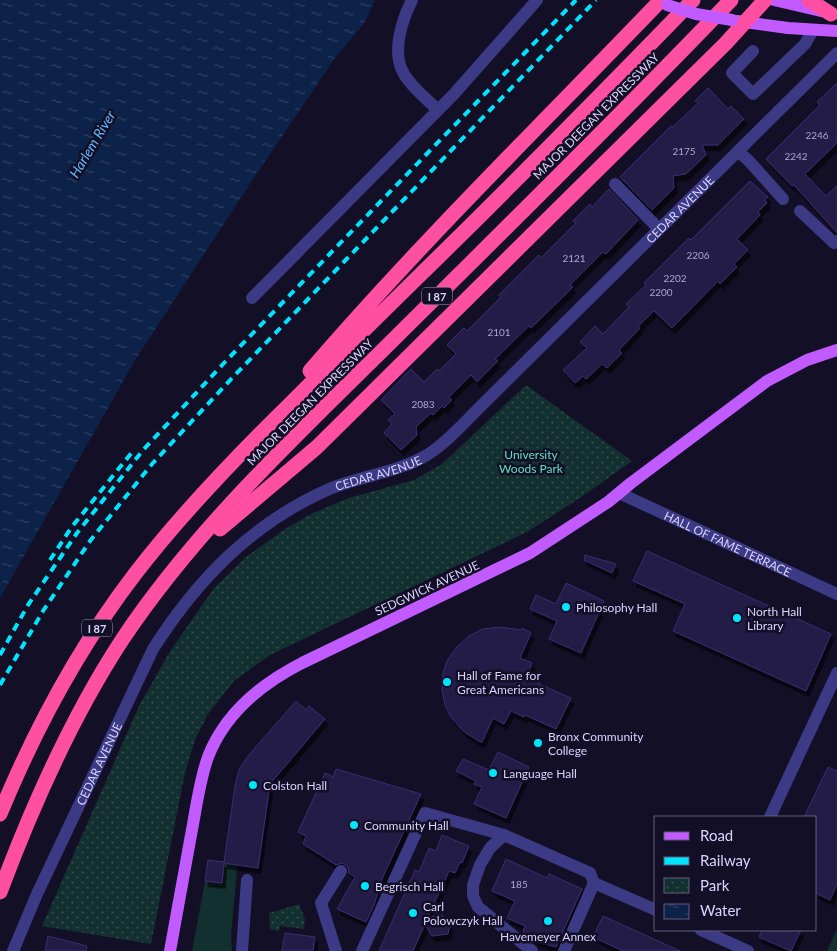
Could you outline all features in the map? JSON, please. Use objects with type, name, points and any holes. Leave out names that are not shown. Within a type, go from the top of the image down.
[{"type":"highway","name":"MAJOR DEEGAN EXPRESSWAY","points":[[0,814],[26,755],[56,695],[106,614],[134,574],[165,537],[229,466],[551,146],[693,0]]},
{"type":"highway","name":"MAJOR DEEGAN EXPRESSWAY","points":[[0,892],[33,809],[74,722],[123,639],[151,599],[212,525],[277,456],[580,154],[731,0]]},
{"type":"highway","points":[[151,599],[218,531],[317,447],[739,21],[765,0]]},
{"type":"highway","points":[[809,0],[834,16]]},
{"type":"highway","points":[[229,466],[375,297],[482,183],[661,2]]},
{"type":"main road","points":[[774,0],[800,5],[834,16]]},
{"type":"main road","points":[[661,2],[696,14],[813,30],[837,31]]},
{"type":"main road","name":"SEDGWICK AVENUE","points":[[170,951],[200,787],[208,758],[219,735],[245,701],[268,682],[302,662],[530,554],[608,502],[767,381],[807,360],[837,350]]},
{"type":"street","points":[[412,0],[402,26],[398,52],[399,64],[408,80],[438,110]]},
{"type":"street","points":[[252,298],[438,110],[537,0]]},
{"type":"street","points":[[753,50],[732,73],[753,94],[805,44],[813,30]]},
{"type":"street","name":"CEDAR AVENUE","points":[[13,951],[37,894],[153,649],[192,593],[219,564],[246,540],[292,508],[328,490],[390,471],[426,456],[454,433],[837,53]]},
{"type":"street","points":[[738,151],[749,160],[783,199]]},
{"type":"street","points":[[616,184],[659,228]]},
{"type":"street","points":[[800,211],[836,242]]},
{"type":"street","name":"HALL OF FAME TERRACE","points":[[619,493],[837,594]]},
{"type":"street","points":[[770,816],[833,690],[837,673]]},
{"type":"street","points":[[362,951],[425,813],[504,835],[590,873],[594,882],[654,909]]},
{"type":"street","points":[[504,835],[490,848],[480,865],[473,885],[473,896],[478,907],[532,951]]},
{"type":"street","points":[[336,951],[321,903],[341,871]]},
{"type":"street","points":[[242,951],[247,880]]},
{"type":"street","points":[[564,951],[594,882]]},
{"type":"street","points":[[717,933],[747,951]]},
{"type":"green space","name":"University Woods Park","points":[[526,385],[632,461],[580,498],[527,532],[270,655],[234,681],[208,714],[195,740],[185,773],[151,944],[42,926],[139,706],[169,653],[214,588],[246,557],[285,529],[313,513],[349,498],[414,480],[442,464]]},
{"type":"green space","points":[[238,860],[231,935],[232,951],[192,951],[205,881],[222,883],[225,862]]},
{"type":"green space","points":[[299,904],[305,919],[304,929],[280,926],[279,931],[270,929],[269,913]]},
{"type":"green space","points":[[837,929],[837,951],[827,951]]},
{"type":"water","name":"Harlem River","points":[[0,0],[375,0],[365,22],[335,58],[247,188],[134,362],[0,598]]},
{"type":"building","points":[[837,83],[837,143],[805,174],[826,196],[837,186],[837,233],[794,185],[792,186],[766,159],[820,105],[817,102]]},
{"type":"building","points":[[708,88],[728,109],[731,106],[744,119],[718,145],[702,145],[706,155],[686,174],[673,176],[674,188],[652,210],[620,177],[671,126],[673,127],[698,103],[695,101]]},
{"type":"building","points":[[750,181],[768,197],[765,200],[767,203],[758,212],[760,215],[737,239],[748,250],[734,264],[737,267],[720,284],[718,281],[672,328],[654,311],[638,326],[640,328],[619,350],[622,353],[607,368],[602,364],[586,379],[583,376],[575,383],[563,370],[587,348],[580,342],[595,326],[603,334],[629,307],[626,304],[646,285],[644,283],[689,238],[691,240]]},
{"type":"building","points":[[609,189],[638,220],[606,254],[603,252],[570,285],[573,287],[531,328],[529,326],[495,359],[498,361],[477,382],[471,375],[449,397],[452,400],[444,408],[442,406],[433,415],[431,413],[420,423],[416,427],[417,435],[401,450],[384,433],[392,424],[388,420],[395,414],[381,400],[411,369],[424,382],[437,369],[439,371],[456,354],[447,345],[464,328],[467,331],[501,297],[499,295],[539,255],[541,258],[576,223],[573,221],[590,204],[592,207]]},
{"type":"building","name":"North Hall Library","points":[[647,551],[831,634],[806,691],[673,631],[685,604],[633,581]]},
{"type":"building","points":[[585,555],[616,564],[612,573],[584,560]]},
{"type":"building","name":"Philosophy Hall","points":[[566,583],[604,601],[581,653],[549,639],[557,621],[530,609],[536,595],[556,604]]},
{"type":"building","points":[[499,627],[521,630],[522,628],[531,633],[520,658],[532,663],[527,676],[539,684],[571,698],[556,729],[511,711],[504,724],[493,718],[482,742],[480,742],[463,731],[451,717],[445,705],[442,689],[443,673],[447,661],[457,647],[469,636],[483,629]]},
{"type":"building","name":"Colston Hall","points":[[296,701],[306,710],[309,706],[325,719],[270,784],[258,868],[224,863],[222,883],[205,881],[208,860],[224,862],[239,770],[248,756]]},
{"type":"building","name":"Language Hall","points":[[498,752],[529,767],[506,818],[474,804],[482,787],[474,784],[476,781],[456,771],[463,759],[489,770]]},
{"type":"building","points":[[828,767],[837,771],[837,884],[830,900],[817,894],[817,816],[804,816]]},
{"type":"building","name":"Community Hall","points":[[336,769],[421,794],[382,879],[374,905],[366,922],[337,909],[355,877],[349,873],[348,867],[342,863],[336,865],[303,844],[306,836],[298,832],[325,773],[333,777]]},
{"type":"building","name":"Carl Polowczyk Hall","points":[[442,835],[469,846],[462,863],[460,862],[455,873],[449,871],[428,917],[442,915],[451,927],[448,934],[432,936],[425,924],[413,951],[379,951],[415,870],[419,872],[429,848],[436,851]]},
{"type":"building","points":[[506,859],[547,878],[549,874],[582,889],[556,947],[538,942],[523,932],[525,926],[507,918],[515,901],[492,891]]},
{"type":"building","points":[[603,916],[680,951],[623,951],[593,937]]},
{"type":"building","points":[[762,931],[801,931],[791,951],[759,937]]},
{"type":"building","points":[[285,933],[315,937],[313,951],[282,951]]},
{"type":"building","points":[[48,936],[87,946],[86,951],[45,951]]},
{"type":"railway","points":[[0,655],[28,605],[77,533],[144,449],[224,363],[576,0]]},
{"type":"railway","points":[[0,685],[43,611],[90,541],[152,464],[234,376],[596,0]]},
{"type":"railway","points":[[50,560],[71,528],[133,451]]},
{"type":"place","name":"Philosophy Hall","points":[[566,607]]},
{"type":"place","name":"North Hall Library","points":[[737,618]]},
{"type":"place","name":"Hall of Fame for Great Americans","points":[[447,682]]},
{"type":"place","name":"Bronx Community College","points":[[538,743]]},
{"type":"place","name":"Language Hall","points":[[493,773]]},
{"type":"place","name":"Colston Hall","points":[[253,785]]},
{"type":"place","name":"Community Hall","points":[[354,825]]},
{"type":"place","name":"Begrisch Hall","points":[[365,886]]},
{"type":"place","name":"Carl Polowczyk Hall","points":[[413,913]]},
{"type":"place","name":"Havemeyer Annex","points":[[548,921]]}]
